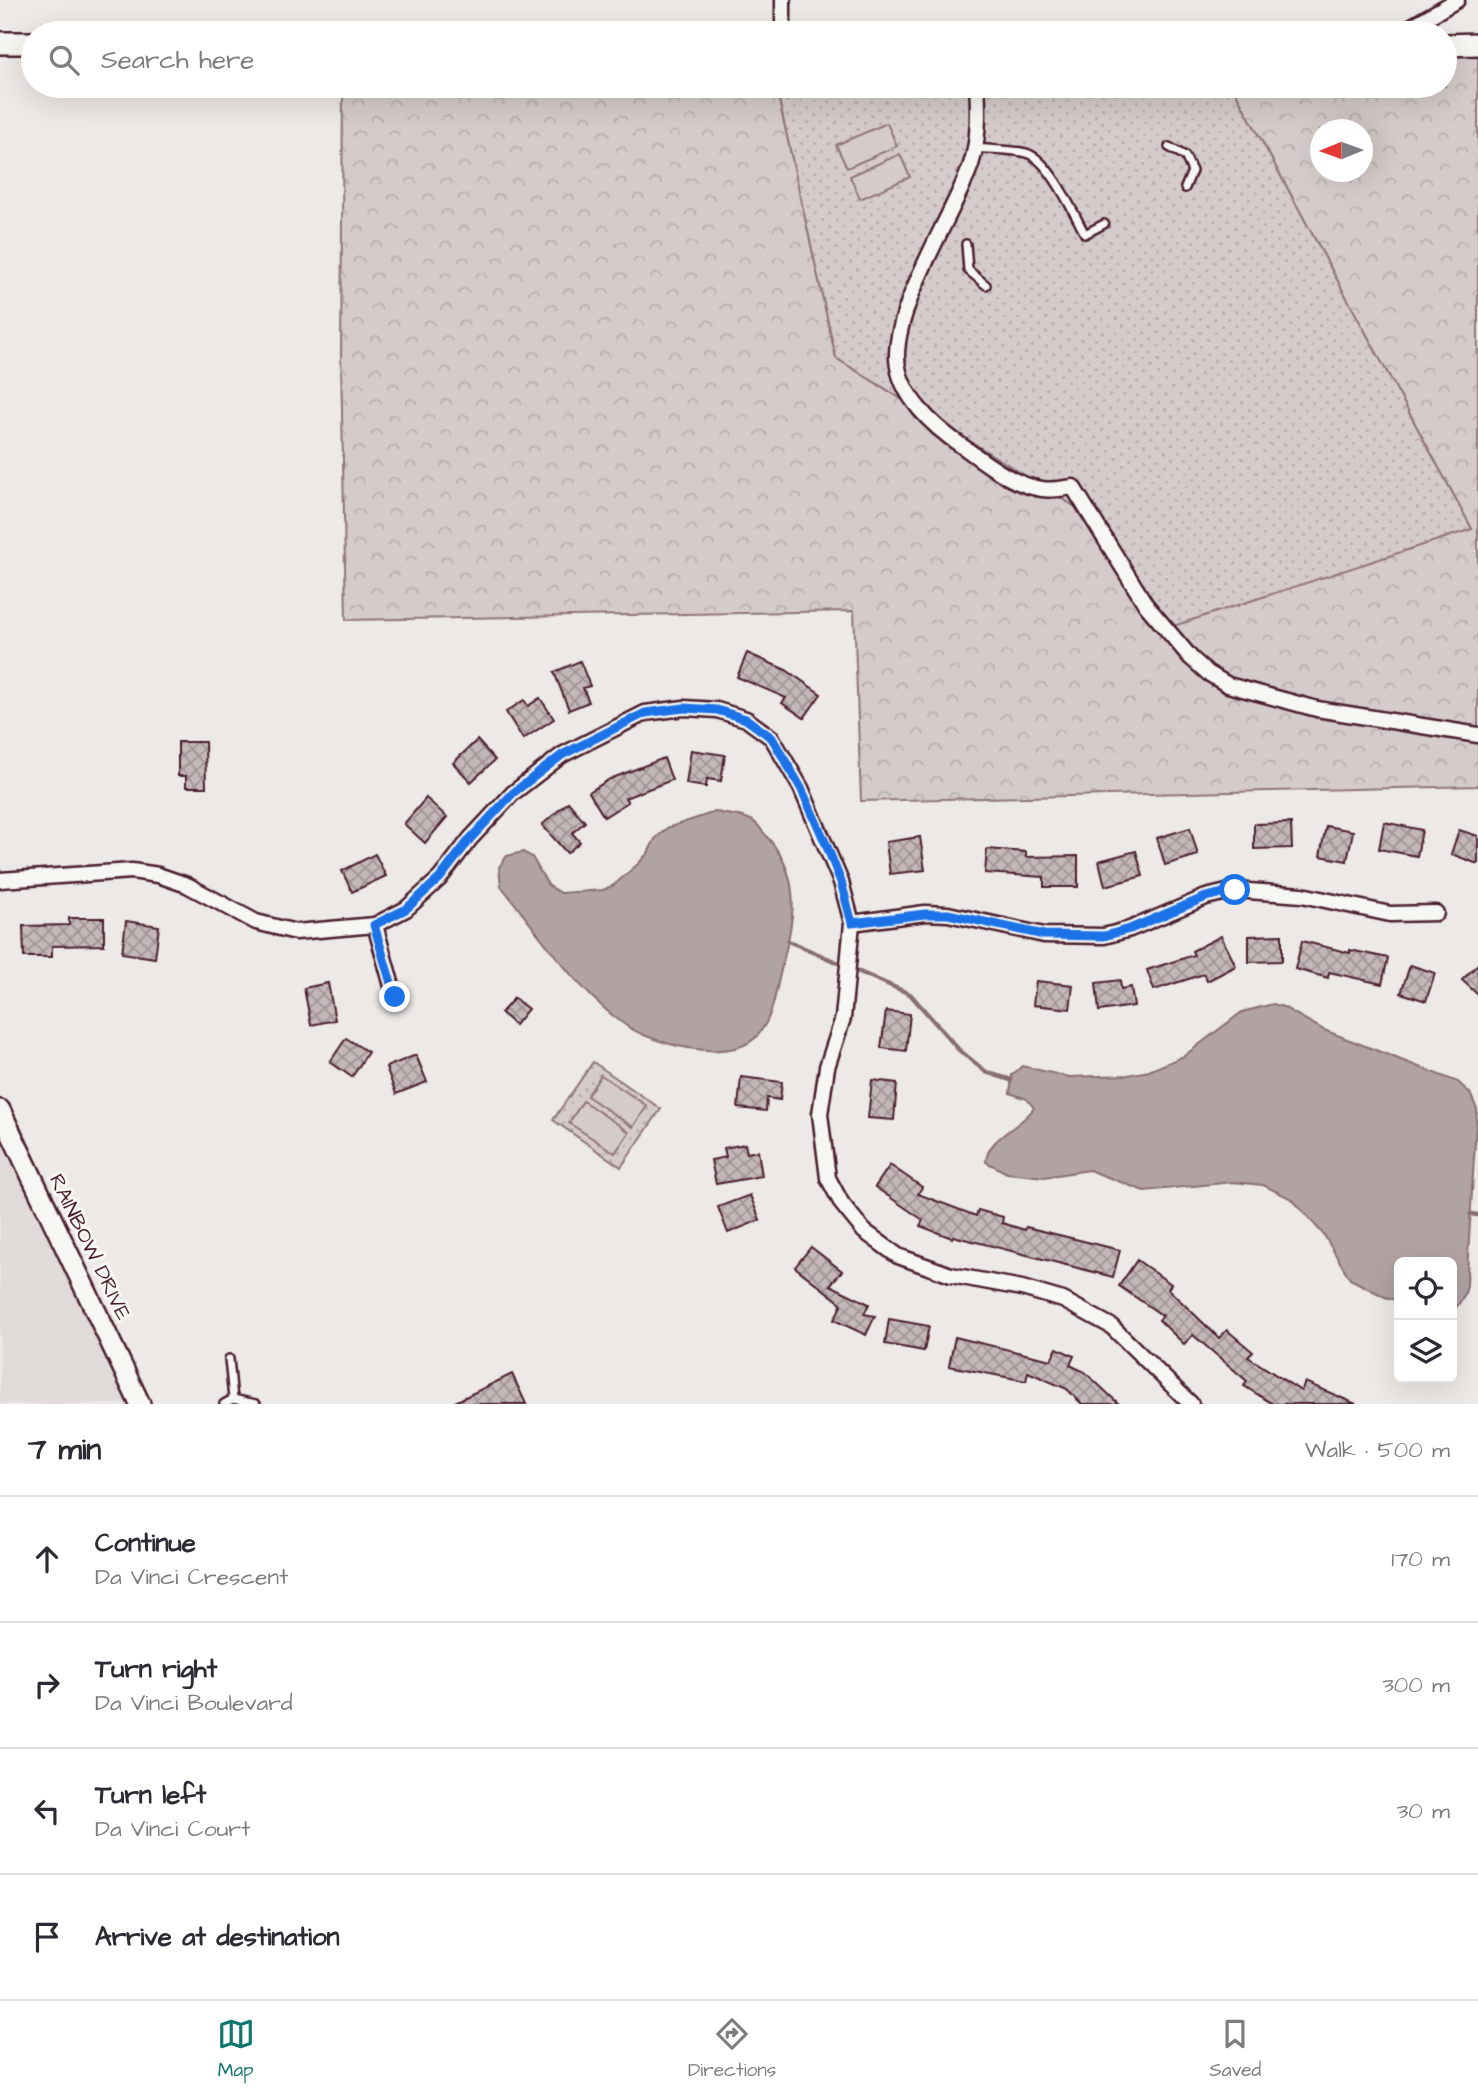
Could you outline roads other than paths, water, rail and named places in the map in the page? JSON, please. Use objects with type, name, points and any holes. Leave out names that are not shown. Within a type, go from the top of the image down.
[{"type":"main road","points":[[0,43],[21,43]]},
{"type":"main road","points":[[1457,44],[1478,44]]},
{"type":"street","points":[[783,0],[783,21]]},
{"type":"street","points":[[1421,21],[1457,0]]},
{"type":"street","points":[[977,98],[977,132],[971,168],[907,306],[897,359],[911,397],[949,437],[1009,478],[1042,490],[1078,485],[1146,606],[1191,658],[1228,685],[1317,709],[1478,735]]},
{"type":"street","points":[[0,880],[132,871],[158,875],[187,885],[256,922],[296,932],[374,925],[406,909],[440,878],[470,839],[513,793],[562,755],[645,713],[684,708],[717,710],[746,719],[772,738],[801,788],[841,882],[852,923],[844,1018],[827,1067],[820,1114],[828,1178],[842,1203],[864,1231],[898,1256],[951,1275],[1022,1288],[1063,1300],[1111,1326],[1191,1404]]},
{"type":"street","points":[[852,923],[925,914],[948,914],[1044,935],[1104,936],[1130,929],[1206,897],[1235,890],[1303,895],[1390,914],[1436,913]]},
{"type":"street","points":[[374,925],[395,997]]},
{"type":"street","name":"RAINBOW DRIVE","points":[[0,1110],[6,1134],[140,1404]]},
{"type":"lane","points":[[1169,147],[1185,156],[1192,171],[1185,188]]},
{"type":"lane","points":[[974,148],[1030,155],[1044,166],[1085,234],[1104,224]]},
{"type":"lane","points":[[966,244],[968,270],[986,285]]},
{"type":"lane","points":[[229,1359],[227,1402],[256,1404]]},
{"type":"waterway","points":[[788,941],[910,994],[959,1050],[986,1072],[1011,1080]]},
{"type":"waterway","points":[[1471,1214],[1478,1215]]}]
